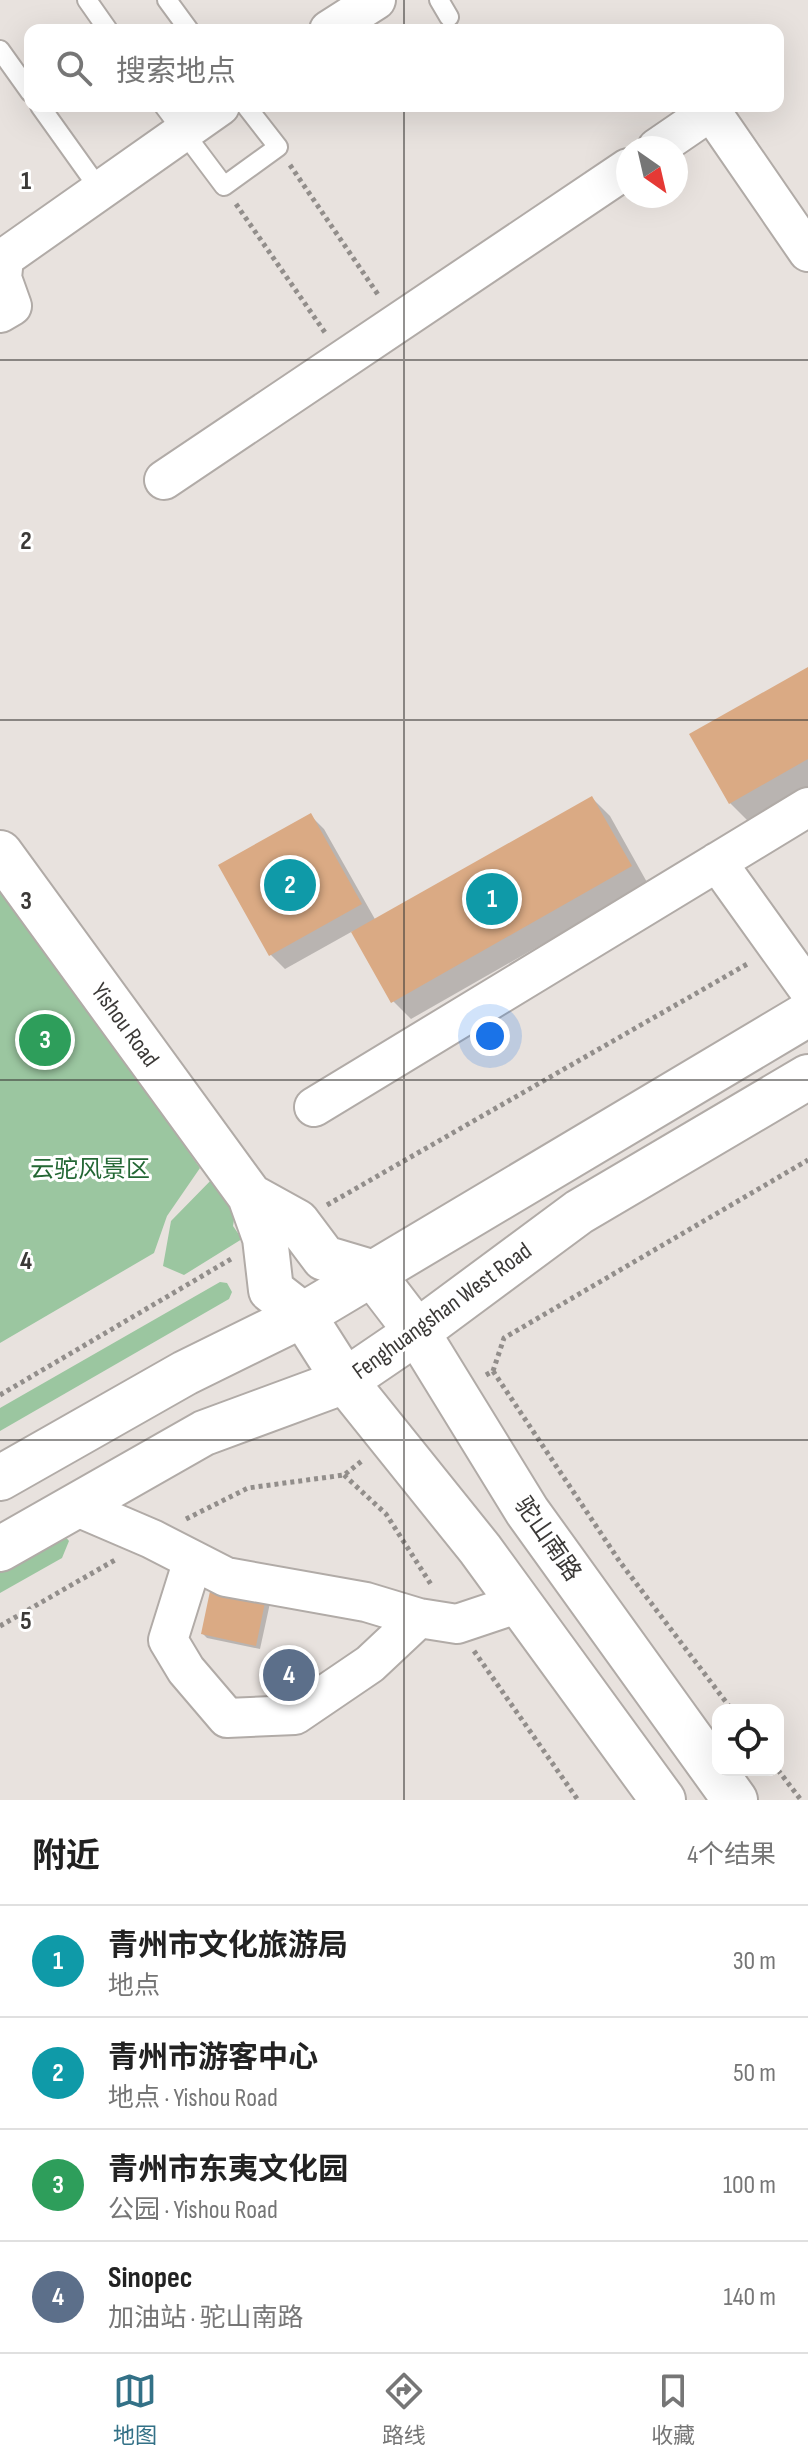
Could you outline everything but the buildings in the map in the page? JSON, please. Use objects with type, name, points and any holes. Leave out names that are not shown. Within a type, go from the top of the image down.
[{"type":"main road","name":"Yishou Road","points":[[0,853],[250,1196],[281,1230]]},
{"type":"main road","points":[[0,1478],[185,1373],[303,1315],[808,1014]]},
{"type":"main road","name":"Fenghuangshan West Road","points":[[0,1549],[204,1433],[345,1381],[417,1332],[579,1212],[808,1077]]},
{"type":"main road","points":[[371,1272],[324,1258],[281,1230],[271,1290],[303,1315],[345,1381],[403,1450],[520,1603],[663,1800]]},
{"type":"main road","name":"驼山南路","points":[[371,1272],[417,1332],[527,1511],[735,1800]]},
{"type":"street","points":[[338,24],[376,0]]},
{"type":"street","points":[[0,313],[12,306],[2,278],[2,255],[100,190],[173,119],[198,112]]},
{"type":"street","points":[[675,136],[710,112]]},
{"type":"street","points":[[712,112],[808,252]]},
{"type":"street","points":[[164,480],[616,176]]},
{"type":"street","points":[[314,1107],[808,807]]},
{"type":"street","points":[[717,862],[808,989]]},
{"type":"street","points":[[75,1506],[152,1539],[226,1577],[366,1602],[419,1618],[457,1624],[520,1603]]},
{"type":"street","points":[[193,1560],[168,1640],[186,1670],[227,1718],[295,1715],[370,1664],[419,1618]]},
{"type":"lane","points":[[87,0],[104,24]]},
{"type":"lane","points":[[167,0],[185,24]]},
{"type":"lane","points":[[439,0],[449,17]]},
{"type":"lane","points":[[0,50],[24,84]]},
{"type":"lane","points":[[44,112],[100,190]]},
{"type":"lane","points":[[173,119],[224,186],[278,147],[251,112]]},
{"type":"path","points":[[278,147],[398,323]]},
{"type":"path","points":[[224,186],[343,360]]},
{"type":"path","points":[[0,1395],[281,1230],[778,946]]},
{"type":"path","points":[[727,1704],[620,1562],[493,1371],[504,1338],[808,1160]]},
{"type":"path","points":[[248,1488],[344,1475]]},
{"type":"path","points":[[783,1776],[801,1800]]},
{"type":"green space","name":"云驼风景区","points":[[0,885],[200,1168],[167,1216],[154,1253],[0,1343]]},
{"type":"green space","points":[[218,1173],[237,1201],[233,1226],[242,1239],[184,1275],[163,1266],[171,1221]]},
{"type":"green space","points":[[220,1282],[227,1283],[232,1292],[229,1299],[0,1431],[0,1408]]},
{"type":"green space","points":[[64,1535],[69,1541],[62,1558],[0,1593],[0,1562]]},
{"type":"place","name":"青州市游客中心","points":[[290,885]]},
{"type":"place","name":"青州市文化旅游局","points":[[492,899]]},
{"type":"place","name":"青州市东夷文化园","points":[[45,1040]]},
{"type":"place","name":"Sinopec","points":[[289,1675]]}]
